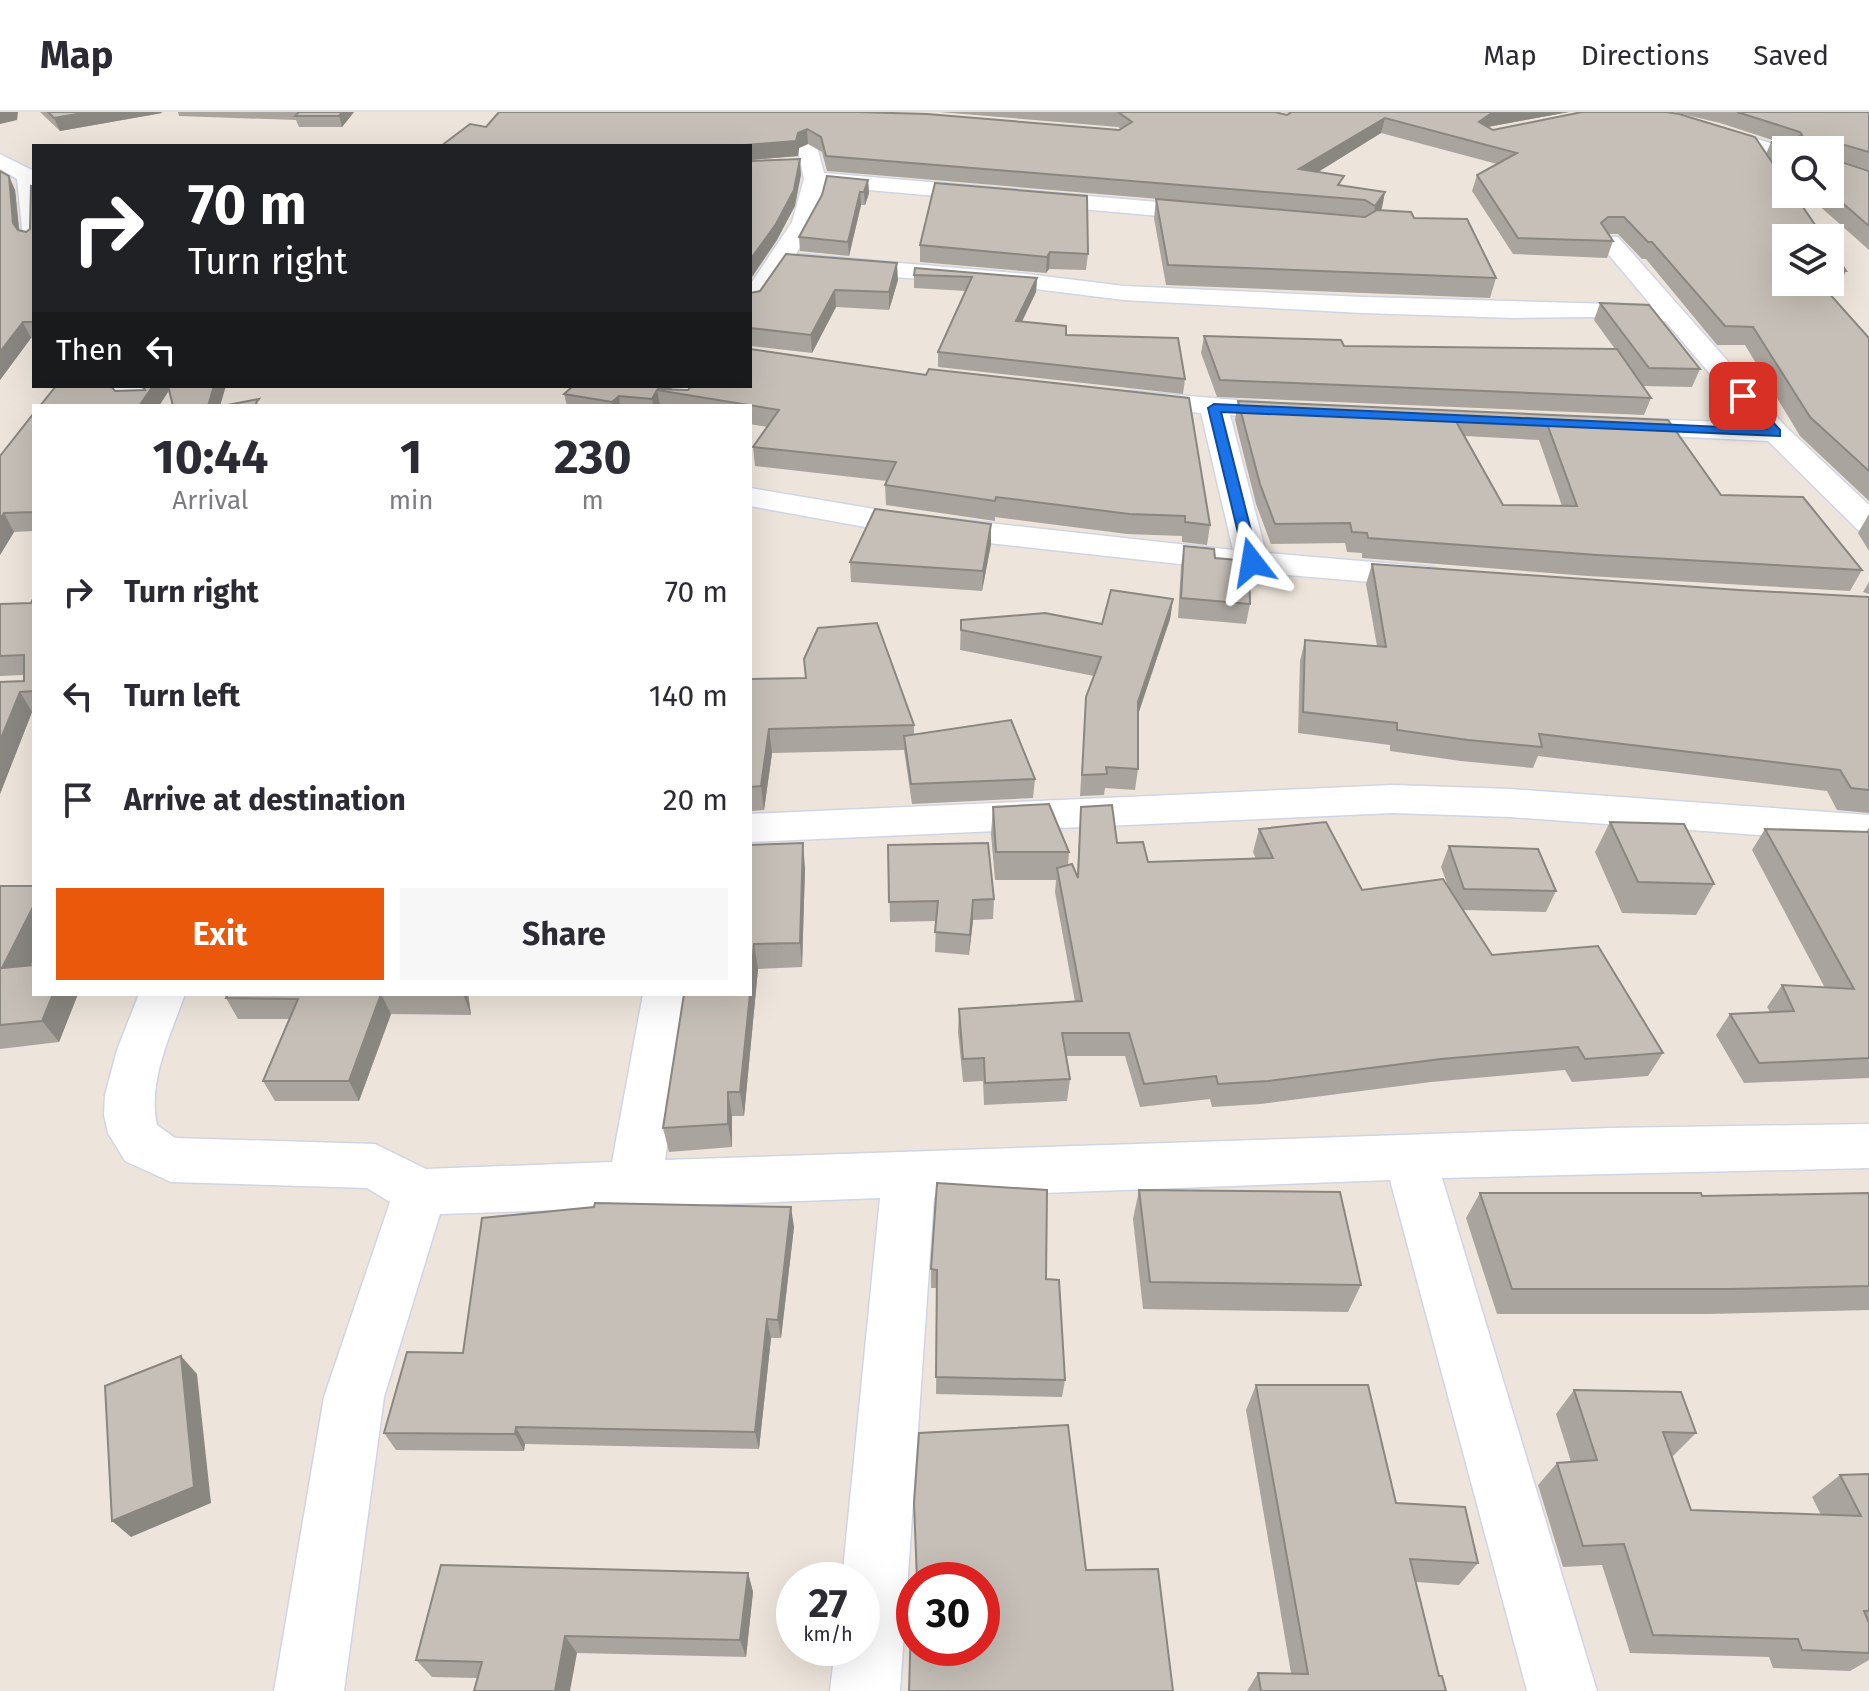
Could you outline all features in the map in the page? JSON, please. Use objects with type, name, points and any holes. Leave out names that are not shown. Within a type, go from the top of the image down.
[{"type":"street","points":[[753,293],[781,260],[803,222],[808,170],[804,115]]},
{"type":"street","points":[[1683,123],[1772,150]]},
{"type":"street","points":[[0,160],[27,176],[32,220]]},
{"type":"street","points":[[808,170],[1237,215]]},
{"type":"street","points":[[1610,242],[1776,433],[1869,523]]},
{"type":"street","points":[[781,260],[1027,281],[1124,293],[1423,307],[1592,309],[1673,314]]},
{"type":"street","points":[[1104,396],[1214,408],[1324,414]]},
{"type":"street","points":[[1214,408],[1252,562]]},
{"type":"street","points":[[1590,426],[1776,433]]},
{"type":"street","points":[[1831,489],[1869,492]]},
{"type":"street","points":[[752,497],[898,523],[1252,562],[1468,580]]},
{"type":"street","points":[[752,828],[1393,799],[1510,803],[1869,829]]},
{"type":"street","points":[[161,996],[129,1093],[129,1124],[142,1145],[171,1160],[375,1166],[420,1192],[634,1187],[1610,1150],[1869,1146]]},
{"type":"street","points":[[634,1187],[666,996]]},
{"type":"street","points":[[1410,1158],[1562,1691]]},
{"type":"street","points":[[865,1691],[909,1176]]},
{"type":"street","points":[[309,1691],[354,1397],[420,1192]]},
{"type":"building","points":[[48,112],[88,112],[54,118]]},
{"type":"building","points":[[299,112],[342,112],[339,116],[295,116]]},
{"type":"building","points":[[499,112],[858,112],[927,114],[1119,130],[1132,122],[1118,112],[1275,112],[1287,115],[1292,112],[1493,112],[1479,122],[1493,130],[1582,112],[1679,114],[1755,137],[1772,162],[1772,208],[1804,208],[1814,224],[1772,224],[1772,296],[1832,296],[1869,338],[1869,471],[1810,417],[1753,327],[1725,326],[1652,242],[1648,242],[1624,217],[1608,217],[1601,223],[1613,241],[1518,238],[1477,175],[1517,153],[1385,118],[1299,169],[1344,176],[1338,185],[1385,192],[1375,206],[1365,200],[826,156],[821,137],[807,129],[798,133],[796,141],[752,145],[444,144],[470,124],[486,127]]},
{"type":"building","points":[[1737,112],[1869,112],[1869,152],[1844,145],[1844,136],[1800,136],[1800,132]]},
{"type":"building","points":[[800,159],[794,190],[776,224],[752,257],[752,161]]},
{"type":"building","points":[[1844,163],[1869,171],[1869,226],[1844,204]]},
{"type":"building","points":[[0,171],[9,176],[13,223],[18,230],[26,232],[30,229],[32,186],[32,322],[23,322],[0,352]]},
{"type":"building","points":[[827,176],[868,180],[864,192],[860,192],[848,242],[799,237],[822,195]]},
{"type":"building","points":[[935,183],[1087,196],[1088,254],[1050,252],[1047,257],[920,245]]},
{"type":"building","points":[[1156,199],[1365,217],[1377,210],[1411,212],[1414,218],[1467,219],[1496,278],[1168,265]]},
{"type":"building","points":[[786,254],[897,263],[889,292],[835,290],[811,335],[752,328],[752,293],[760,291]]},
{"type":"building","points":[[915,268],[1037,278],[1016,321],[1066,326],[1066,335],[1178,338],[1185,379],[938,352],[972,277],[914,275]]},
{"type":"building","points":[[1600,303],[1649,305],[1700,369],[1649,368]]},
{"type":"building","points":[[1204,336],[1341,340],[1344,346],[1617,349],[1651,398],[1220,380]]},
{"type":"building","points":[[752,349],[926,375],[929,369],[1189,398],[1210,525],[1185,522],[1185,516],[1129,514],[996,497],[995,501],[885,485],[896,462],[753,447],[779,410],[752,404],[657,390],[652,399],[619,396],[612,402],[564,394],[571,388],[752,388]]},
{"type":"building","points":[[54,388],[113,388],[115,391],[152,388],[140,404],[42,404]]},
{"type":"building","points":[[168,388],[213,388],[209,404],[172,404]]},
{"type":"building","points":[[259,399],[256,404],[233,404]]},
{"type":"building","points":[[1238,401],[1668,420],[1721,495],[1803,497],[1862,570],[1368,538],[1367,533],[1352,532],[1350,523],[1275,524],[1260,484]],"holes":[[[1453,416],[1546,421],[1577,506],[1503,505]]]},
{"type":"building","points":[[32,416],[32,512],[4,513],[0,519],[0,456]]},
{"type":"building","points":[[875,509],[991,524],[983,571],[850,562]]},
{"type":"building","points":[[1184,546],[1214,549],[1215,558],[1249,561],[1250,604],[1181,598]]},
{"type":"building","points":[[1372,564],[1869,597],[1869,790],[1851,788],[1840,770],[1539,734],[1542,747],[1468,740],[1397,730],[1397,723],[1303,712],[1305,640],[1386,647]]},
{"type":"building","points":[[1111,590],[1173,599],[1138,702],[1138,769],[1106,767],[1107,774],[1082,775],[1086,697],[1101,657],[961,630],[961,620],[1045,613],[1102,624]]},
{"type":"building","points":[[31,603],[32,691],[20,692],[0,741],[0,682],[24,681],[24,655],[0,656],[0,604]]},
{"type":"building","points":[[877,623],[914,725],[769,729],[761,786],[752,787],[752,679],[806,678],[804,659],[818,628]]},
{"type":"building","points":[[1011,720],[1035,779],[911,784],[904,736]]},
{"type":"building","points":[[1049,804],[1069,852],[996,852],[993,807]]},
{"type":"building","points":[[1112,805],[1117,843],[1143,842],[1148,862],[1273,858],[1259,829],[1326,822],[1362,890],[1443,879],[1492,955],[1598,946],[1663,1053],[1585,1059],[1578,1047],[1441,1059],[1268,1081],[1218,1084],[1216,1076],[1144,1084],[1129,1033],[1062,1033],[1070,1079],[985,1083],[984,1058],[963,1059],[959,1009],[1082,1001],[1057,868],[1072,864],[1078,878],[1081,807]]},
{"type":"building","points":[[1610,822],[1684,824],[1714,884],[1638,882]]},
{"type":"building","points":[[1765,829],[1869,832],[1869,1058],[1759,1063],[1730,1014],[1794,1011],[1782,985],[1854,989]]},
{"type":"building","points":[[803,843],[800,943],[754,944],[752,967],[752,845]]},
{"type":"building","points":[[988,843],[994,899],[973,900],[970,935],[935,932],[938,901],[889,902],[888,845]]},
{"type":"building","points":[[1449,846],[1538,849],[1556,891],[1464,889]]},
{"type":"building","points":[[0,886],[32,886],[32,909],[2,968],[32,965],[32,996],[52,996],[42,1021],[0,1025]]},
{"type":"building","points":[[380,996],[349,1081],[263,1081],[298,999],[226,998]]},
{"type":"building","points":[[684,996],[750,996],[740,1092],[728,1092],[728,1124],[663,1128]]},
{"type":"building","points":[[937,1183],[1047,1190],[1046,1279],[1059,1280],[1065,1380],[936,1377],[937,1270],[931,1269]]},
{"type":"building","points":[[1139,1190],[1340,1192],[1361,1285],[1150,1282]]},
{"type":"building","points":[[1480,1193],[1701,1193],[1702,1196],[1869,1193],[1869,1286],[1512,1289]]},
{"type":"building","points":[[595,1203],[791,1207],[778,1320],[767,1319],[755,1432],[516,1427],[515,1434],[384,1433],[407,1352],[463,1353],[482,1218],[594,1207]]},
{"type":"building","points":[[181,1356],[194,1487],[112,1521],[105,1386]]},
{"type":"building","points":[[1256,1385],[1368,1385],[1396,1503],[1465,1507],[1478,1563],[1410,1559],[1439,1676],[1442,1676],[1446,1691],[1261,1691],[1258,1673],[1308,1674]]},
{"type":"building","points":[[1574,1390],[1681,1392],[1696,1433],[1663,1432],[1691,1510],[1861,1516],[1840,1475],[1869,1474],[1869,1611],[1864,1611],[1869,1623],[1869,1653],[1802,1650],[1798,1639],[1653,1635],[1624,1544],[1583,1546],[1557,1463],[1597,1460]]},
{"type":"building","points":[[1068,1425],[1086,1570],[1158,1569],[1173,1691],[909,1691],[910,1666],[1000,1666],[1000,1562],[916,1562],[914,1503],[919,1433]]},
{"type":"building","points":[[441,1565],[748,1573],[740,1640],[565,1636],[555,1691],[474,1691],[482,1662],[416,1660]]},
{"type":"route","points":[[1252,562],[1214,408],[1776,433],[1743,396]]}]
